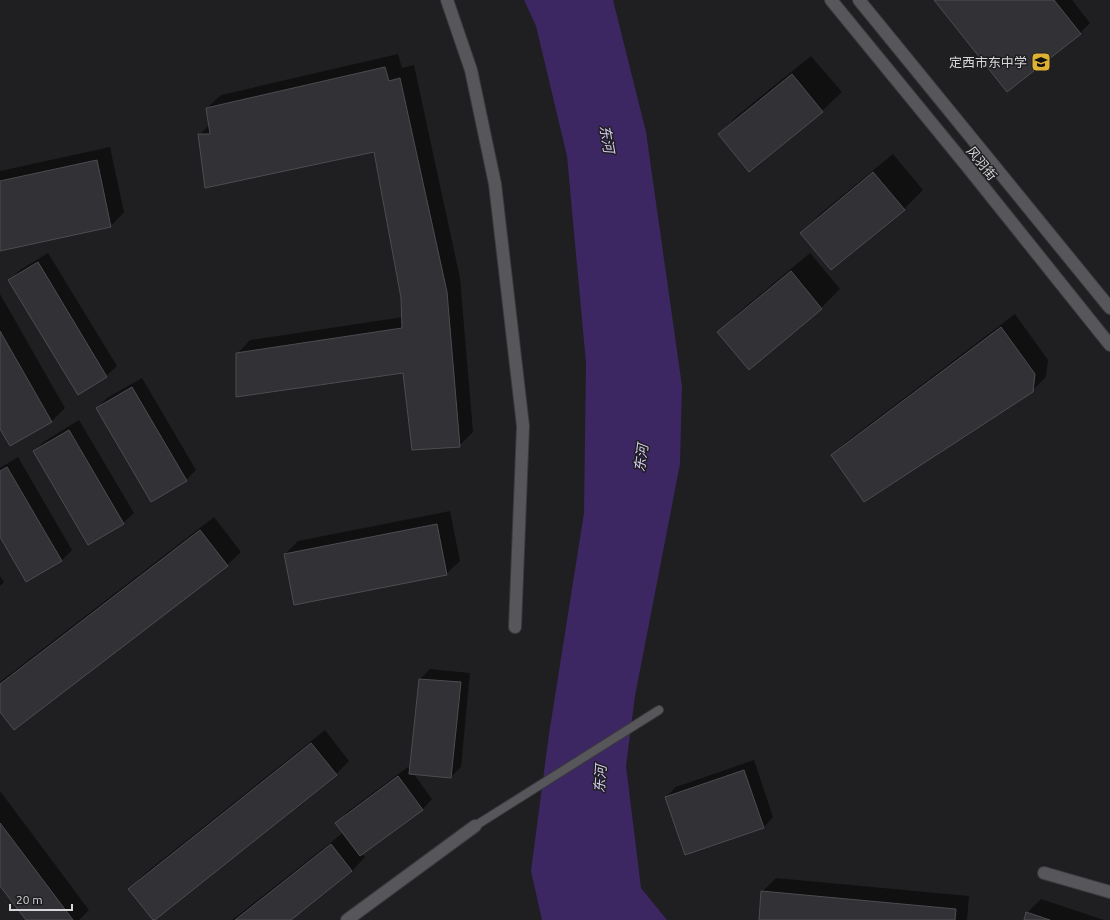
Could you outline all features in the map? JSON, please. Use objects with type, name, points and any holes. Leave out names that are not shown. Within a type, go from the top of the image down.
[{"type":"street","points":[[447,0],[471,70],[494,184],[523,426],[514,627]]},
{"type":"street","name":"风羽街","points":[[831,0],[1110,345]]},
{"type":"street","name":"风羽街","points":[[859,0],[1110,308]]},
{"type":"street","points":[[347,920],[474,826]]},
{"type":"street","points":[[1044,873],[1110,892]]},
{"type":"lane","points":[[474,826],[659,710]]},
{"type":"water","name":"东河","points":[[524,0],[613,0],[646,132],[682,386],[680,464],[635,696],[626,766],[641,888],[667,920],[542,920],[531,871],[549,734],[584,513],[586,363],[567,156],[536,26]]},
{"type":"building","points":[[934,0],[1054,0],[1081,34],[1007,92]]},
{"type":"building","points":[[385,67],[389,81],[400,78],[447,292],[460,447],[412,450],[403,373],[236,397],[236,353],[402,328],[401,298],[374,152],[205,188],[198,134],[210,134],[206,108]]},
{"type":"building","points":[[792,74],[823,112],[749,172],[718,134]]},
{"type":"building","points":[[97,160],[111,227],[0,251],[0,181]]},
{"type":"building","points":[[873,172],[905,210],[831,270],[800,233]]},
{"type":"building","points":[[38,262],[107,377],[78,395],[8,280]]},
{"type":"building","points":[[791,271],[822,309],[749,370],[717,332]]},
{"type":"building","points":[[1001,327],[1035,374],[1033,392],[864,502],[831,455]]},
{"type":"building","points":[[0,331],[52,422],[10,446],[0,429]]},
{"type":"building","points":[[132,387],[187,481],[151,502],[96,408]]},
{"type":"building","points":[[69,430],[124,524],[88,545],[33,451]]},
{"type":"building","points":[[7,467],[62,561],[26,582],[0,537],[0,471]]},
{"type":"building","points":[[437,524],[447,575],[294,605],[284,554]]},
{"type":"building","points":[[200,530],[228,566],[14,730],[0,712],[0,684]]},
{"type":"building","points":[[419,679],[461,682],[451,778],[409,774]]},
{"type":"building","points":[[311,743],[337,775],[155,920],[153,920],[128,889]]},
{"type":"building","points":[[744,770],[764,828],[685,855],[665,797]]},
{"type":"building","points":[[398,776],[423,810],[360,856],[335,823]]},
{"type":"building","points":[[0,823],[73,920],[26,920],[0,886]]},
{"type":"building","points":[[331,844],[352,871],[291,920],[235,920]]},
{"type":"building","points":[[761,891],[956,909],[955,920],[759,920]]},
{"type":"building","points":[[1026,912],[1050,920],[1024,920]]},
{"type":"place","name":"定西市东中学","points":[[1041,62]]}]
